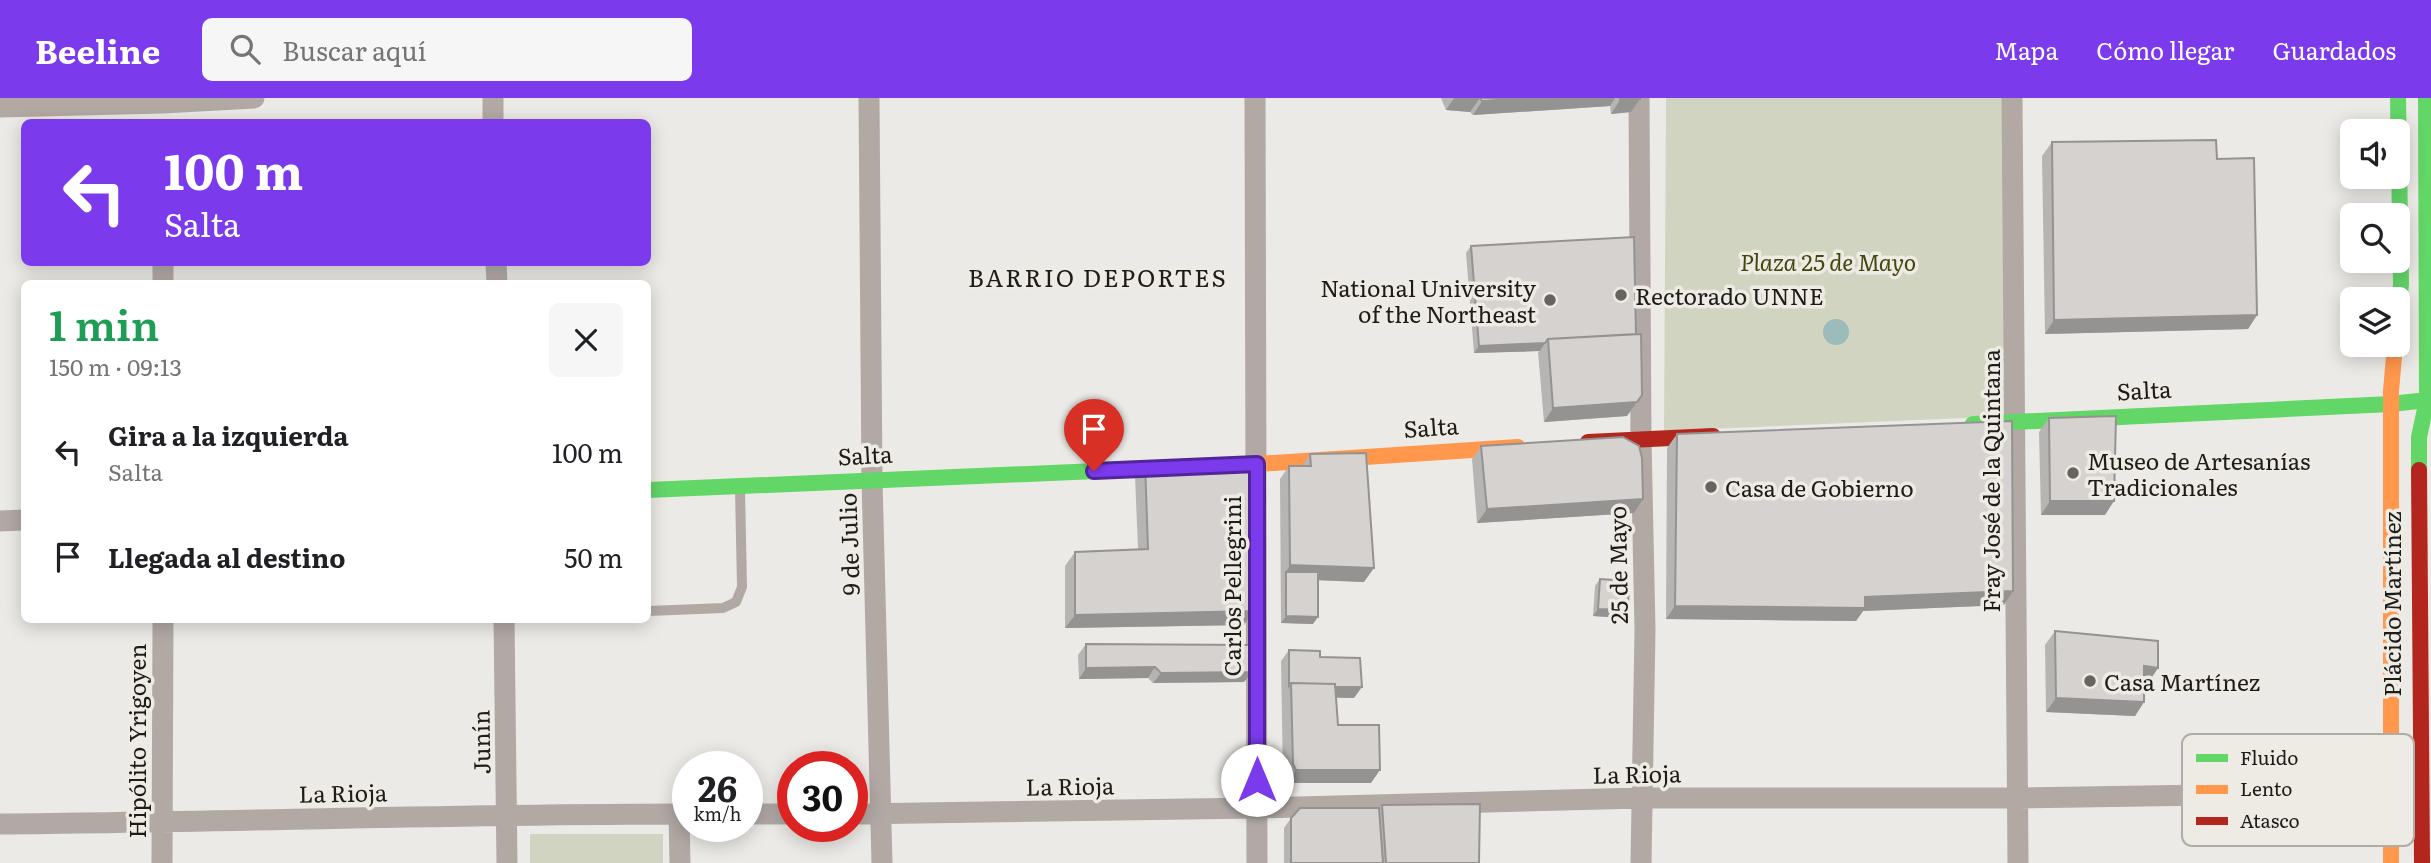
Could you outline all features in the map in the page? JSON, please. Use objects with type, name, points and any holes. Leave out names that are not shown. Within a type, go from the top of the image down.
[{"type":"main road","points":[[2398,98],[2401,287]]},
{"type":"main road","name":"Plácido Martínez","points":[[2422,863],[2419,437],[2427,400],[2426,98]]},
{"type":"main road","points":[[2401,284],[2427,282]]},
{"type":"main road","name":"Plácido Martínez","points":[[2392,734],[2391,404],[2394,357]]},
{"type":"main road","name":"Salta","points":[[1960,425],[2427,400]]},
{"type":"main road","points":[[1573,443],[1724,435]]},
{"type":"main road","name":"Salta","points":[[651,490],[1257,464],[1533,446]]},
{"type":"street","points":[[0,107],[163,108],[254,98]]},
{"type":"street","points":[[493,98],[494,119]]},
{"type":"street","name":"9 de Julio","points":[[869,98],[872,480],[882,863]]},
{"type":"street","name":"Carlos Pellegrini","points":[[1255,98],[1257,863]]},
{"type":"street","name":"25 de Mayo","points":[[1639,98],[1644,630],[1641,863]]},
{"type":"street","name":"Fray José de la Quintana","points":[[2012,98],[2018,863]]},
{"type":"street","points":[[0,521],[21,520]]},
{"type":"street","name":"Hipólito Yrigoyen","points":[[162,863],[163,623]]},
{"type":"street","name":"Junín","points":[[504,623],[508,863]]},
{"type":"street","name":"La Rioja","points":[[2414,783],[2421,780]]},
{"type":"street","name":"La Rioja","points":[[868,814],[1642,798],[2182,795]]},
{"type":"street","name":"La Rioja","points":[[0,824],[672,814]]},
{"type":"street","points":[[680,863],[682,842]]},
{"type":"lane","points":[[651,611],[723,608],[736,602],[741,587],[740,486]]},
{"type":"green space","name":"Plaza 25 de Mayo","points":[[1666,98],[2004,98],[2012,416],[1664,431]]},
{"type":"green space","points":[[530,834],[663,834],[663,863],[530,863]]},
{"type":"water","points":[[1836,319],[1845,323],[1849,332],[1845,341],[1836,345],[1827,341],[1823,332],[1827,323]]},
{"type":"building","points":[[1480,98],[1526,98],[1482,101]]},
{"type":"building","points":[[2216,140],[2217,159],[2254,158],[2257,315],[2054,320],[2052,142]]},
{"type":"building","name":"National University of the Northeast","points":[[1634,237],[1636,334],[1479,346],[1471,246]]},
{"type":"building","points":[[1641,334],[1642,395],[1637,402],[1553,408],[1548,339]]},
{"type":"building","name":"Museo de Artesanías Tradicionales","points":[[2116,416],[2114,501],[2050,501],[2049,418]]},
{"type":"building","points":[[2012,421],[2013,591],[1865,597],[1865,608],[1675,606],[1677,434]]},
{"type":"building","points":[[1623,437],[1639,446],[1643,499],[1487,509],[1481,446]]},
{"type":"building","points":[[1366,453],[1374,568],[1290,565],[1289,466],[1311,466],[1310,454]]},
{"type":"building","points":[[1248,458],[1253,465],[1254,611],[1075,615],[1075,552],[1148,549],[1145,462]]},
{"type":"building","points":[[1286,572],[1318,572],[1318,617],[1286,616]]},
{"type":"building","points":[[1600,579],[1629,581],[1628,610],[1598,609]]},
{"type":"building","name":"Casa Martínez","points":[[2055,631],[2158,641],[2158,668],[2144,666],[2144,702],[2056,698]]},
{"type":"building","points":[[1086,644],[1251,645],[1252,672],[1161,673],[1155,667],[1086,668]]},
{"type":"building","points":[[1289,650],[1320,651],[1320,657],[1360,658],[1362,687],[1291,683],[1289,686]]},
{"type":"building","points":[[1291,683],[1335,684],[1338,725],[1379,725],[1380,770],[1296,770],[1293,764]]},
{"type":"building","points":[[1480,804],[1479,863],[1386,863],[1382,805]]},
{"type":"building","points":[[1300,808],[1379,808],[1383,863],[1291,863],[1291,818]]},
{"type":"traffic: fast","points":[[2398,98],[2401,287]]},
{"type":"traffic: fast","points":[[2419,470],[2419,437],[2427,400],[2426,98]]},
{"type":"traffic: fast","points":[[1973,424],[2427,400]]},
{"type":"traffic: fast","points":[[651,490],[1143,469]]},
{"type":"traffic: slow","points":[[2391,734],[2391,391],[2394,357]]},
{"type":"traffic: slow","points":[[1143,469],[1518,447]]},
{"type":"traffic: slow","points":[[2391,846],[2391,863]]},
{"type":"traffic: jam","points":[[1588,442],[1713,436]]},
{"type":"traffic: jam","points":[[2419,470],[2422,863]]},
{"type":"place","name":"Rectorado UNNE","points":[[1621,295]]},
{"type":"place","name":"National University of the Northeast","points":[[1550,300]]},
{"type":"place","name":"Museo de Artesanías Tradicionales","points":[[2073,473]]},
{"type":"place","name":"Casa de Gobierno","points":[[1711,487]]},
{"type":"place","name":"Casa Martínez","points":[[2090,681]]},
{"type":"district","name":"BARRIO DEPORTES","points":[[1098,276]]},
{"type":"route","points":[[1094,471],[1257,464],[1257,780]]}]
